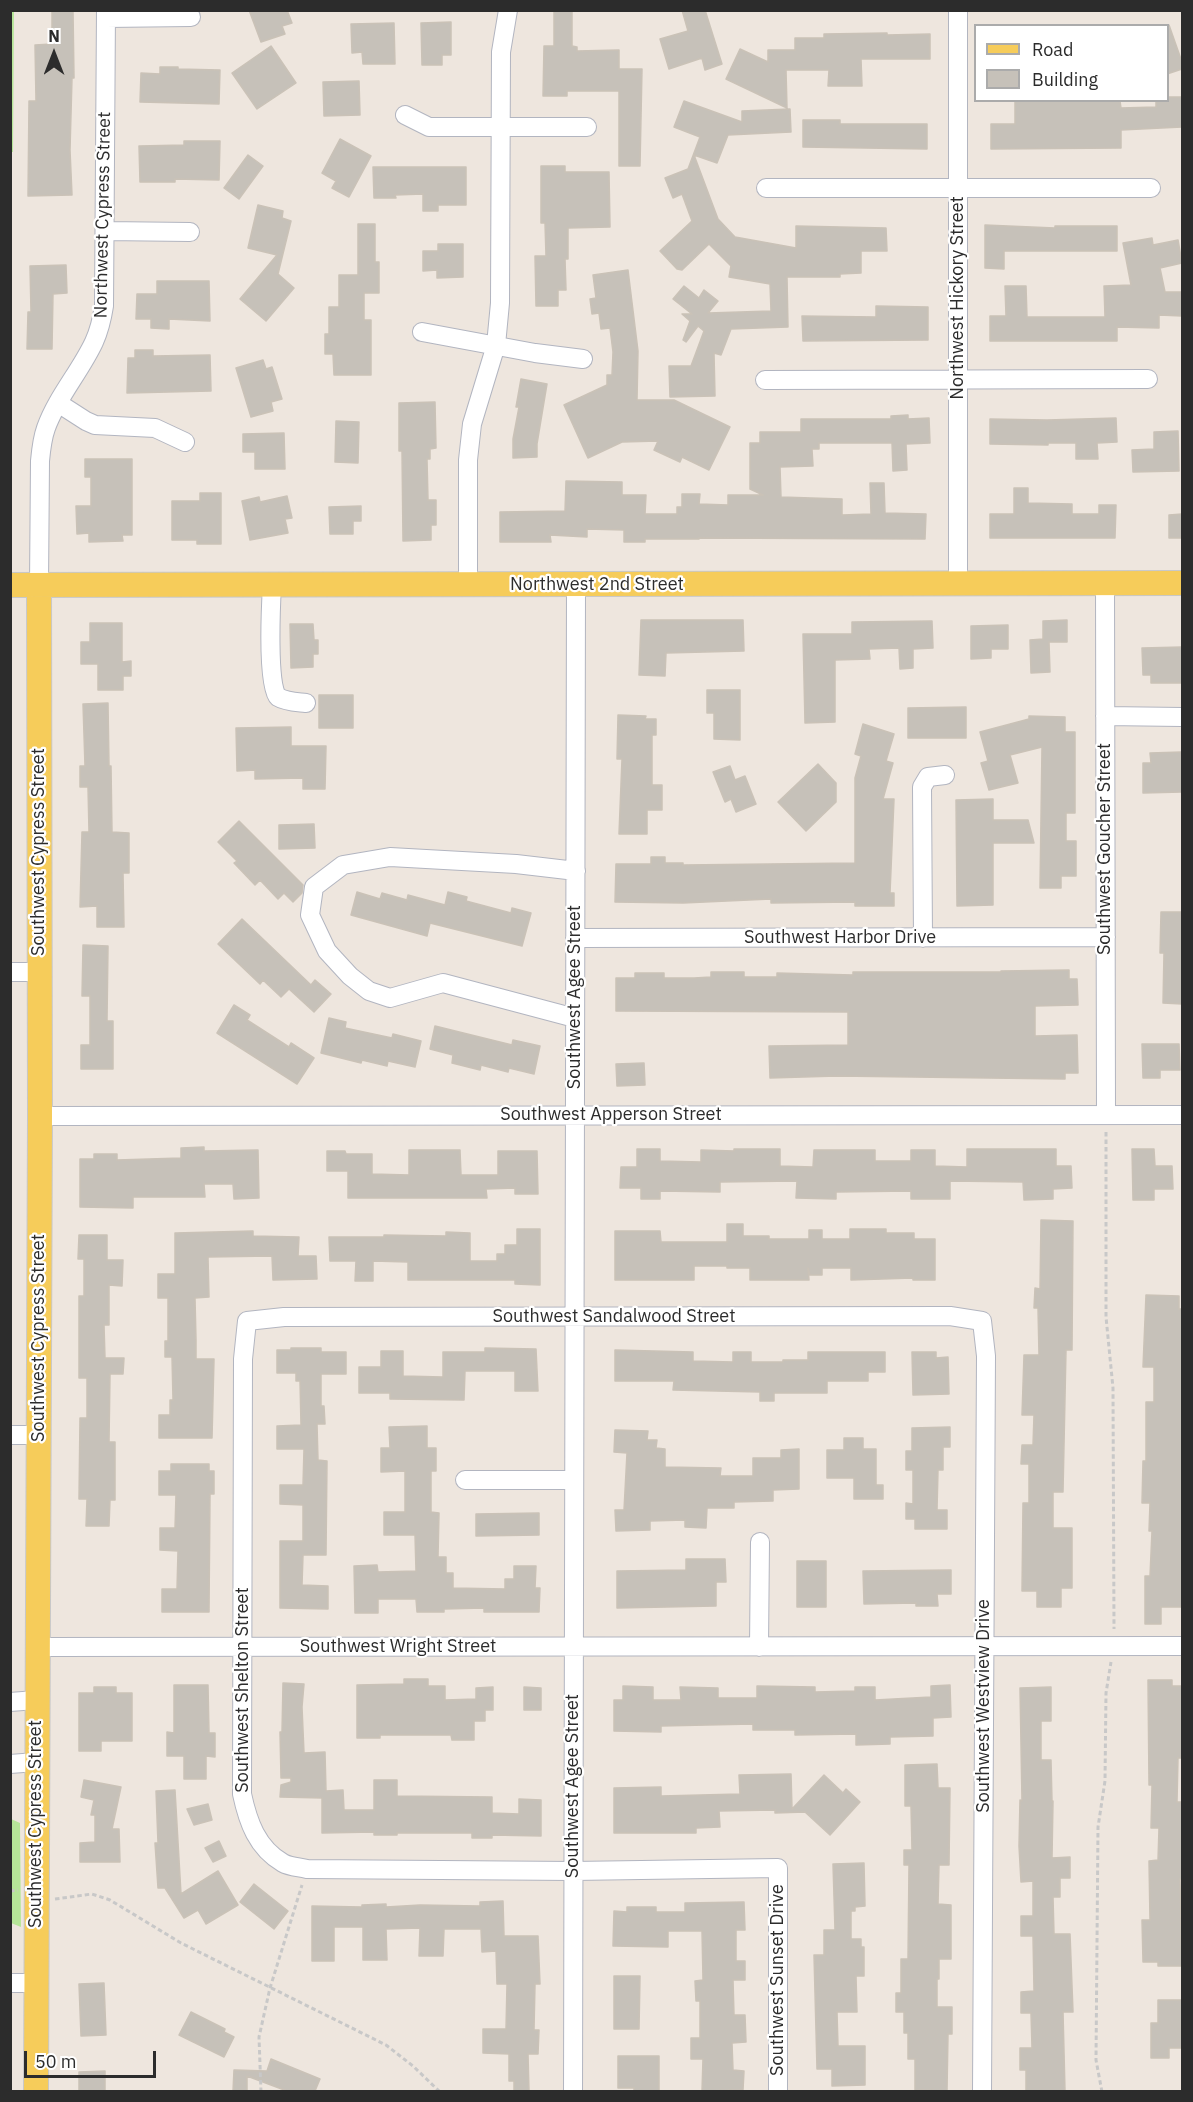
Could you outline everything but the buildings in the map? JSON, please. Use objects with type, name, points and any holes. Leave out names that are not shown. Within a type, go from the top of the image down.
[{"type":"main road","name":"Northwest 2nd Street","points":[[10,585],[1182,583]]},
{"type":"main road","name":"Southwest Cypress Street","points":[[36,2091],[40,1116],[39,585]]},
{"type":"street","points":[[468,585],[468,460],[472,424],[496,345],[500,303],[501,52],[508,10]]},
{"type":"street","name":"Northwest Hickory Street","points":[[958,10],[958,585]]},
{"type":"street","points":[[106,14],[191,17]]},
{"type":"street","name":"Northwest Cypress Street","points":[[39,585],[40,461],[46,427],[94,343],[104,306],[106,14]]},
{"type":"street","points":[[405,115],[429,127],[587,128]]},
{"type":"street","points":[[766,188],[1151,188]]},
{"type":"street","points":[[105,231],[190,232]]},
{"type":"street","points":[[422,332],[583,359]]},
{"type":"street","points":[[765,380],[1148,379]]},
{"type":"street","points":[[58,403],[95,425],[155,428],[185,442]]},
{"type":"street","name":"Southwest Goucher Street","points":[[1105,583],[1106,1115]]},
{"type":"street","points":[[272,585],[273,690],[278,697],[306,703]]},
{"type":"street","name":"Southwest Agee Street","points":[[573,2091],[576,585]]},
{"type":"street","points":[[1105,716],[1182,717]]},
{"type":"street","points":[[923,938],[922,787],[928,777],[945,775]]},
{"type":"street","points":[[575,1018],[443,983],[390,998],[369,991],[350,976],[327,951],[310,915],[314,887],[343,865],[390,857],[516,864],[576,871]]},
{"type":"street","name":"Southwest Harbor Drive","points":[[575,938],[1106,938]]},
{"type":"street","points":[[10,972],[39,972]]},
{"type":"street","name":"Southwest Apperson Street","points":[[40,1116],[1182,1115]]},
{"type":"street","name":"Southwest Sandalwood Street","points":[[247,1321],[284,1317],[950,1316],[982,1321]]},
{"type":"street","name":"Southwest Shelton Street","points":[[247,1321],[243,1371],[242,1794],[247,1818],[254,1833],[268,1850],[284,1864],[307,1869],[573,1871],[778,1868]]},
{"type":"street","name":"Southwest Westview Drive","points":[[982,1321],[986,1356],[982,2091]]},
{"type":"street","points":[[10,1435],[39,1435]]},
{"type":"street","points":[[465,1480],[574,1480]]},
{"type":"street","points":[[759,1647],[760,1542]]},
{"type":"street","name":"Southwest Wright Street","points":[[37,1647],[1182,1646]]},
{"type":"street","points":[[10,1702],[36,1700]]},
{"type":"street","points":[[10,1764],[36,1762]]},
{"type":"street","name":"Southwest Sunset Drive","points":[[778,1868],[778,2091]]},
{"type":"street","points":[[10,1983],[37,1983]]},
{"type":"path","points":[[1102,2091],[1096,2060],[1098,1827],[1105,1781],[1106,1693],[1114,1647],[1113,1388],[1106,1317],[1106,1115]]},
{"type":"path","points":[[261,2091],[259,2037],[270,1988],[307,1869]]},
{"type":"path","points":[[36,1899],[53,1900],[92,1894],[110,1900],[181,1943],[386,2045],[440,2091]]},
{"type":"green space","points":[[14,10],[13,152],[11,152],[10,11]]},
{"type":"green space","points":[[11,1819],[20,1823],[21,1927],[11,1923]]}]
